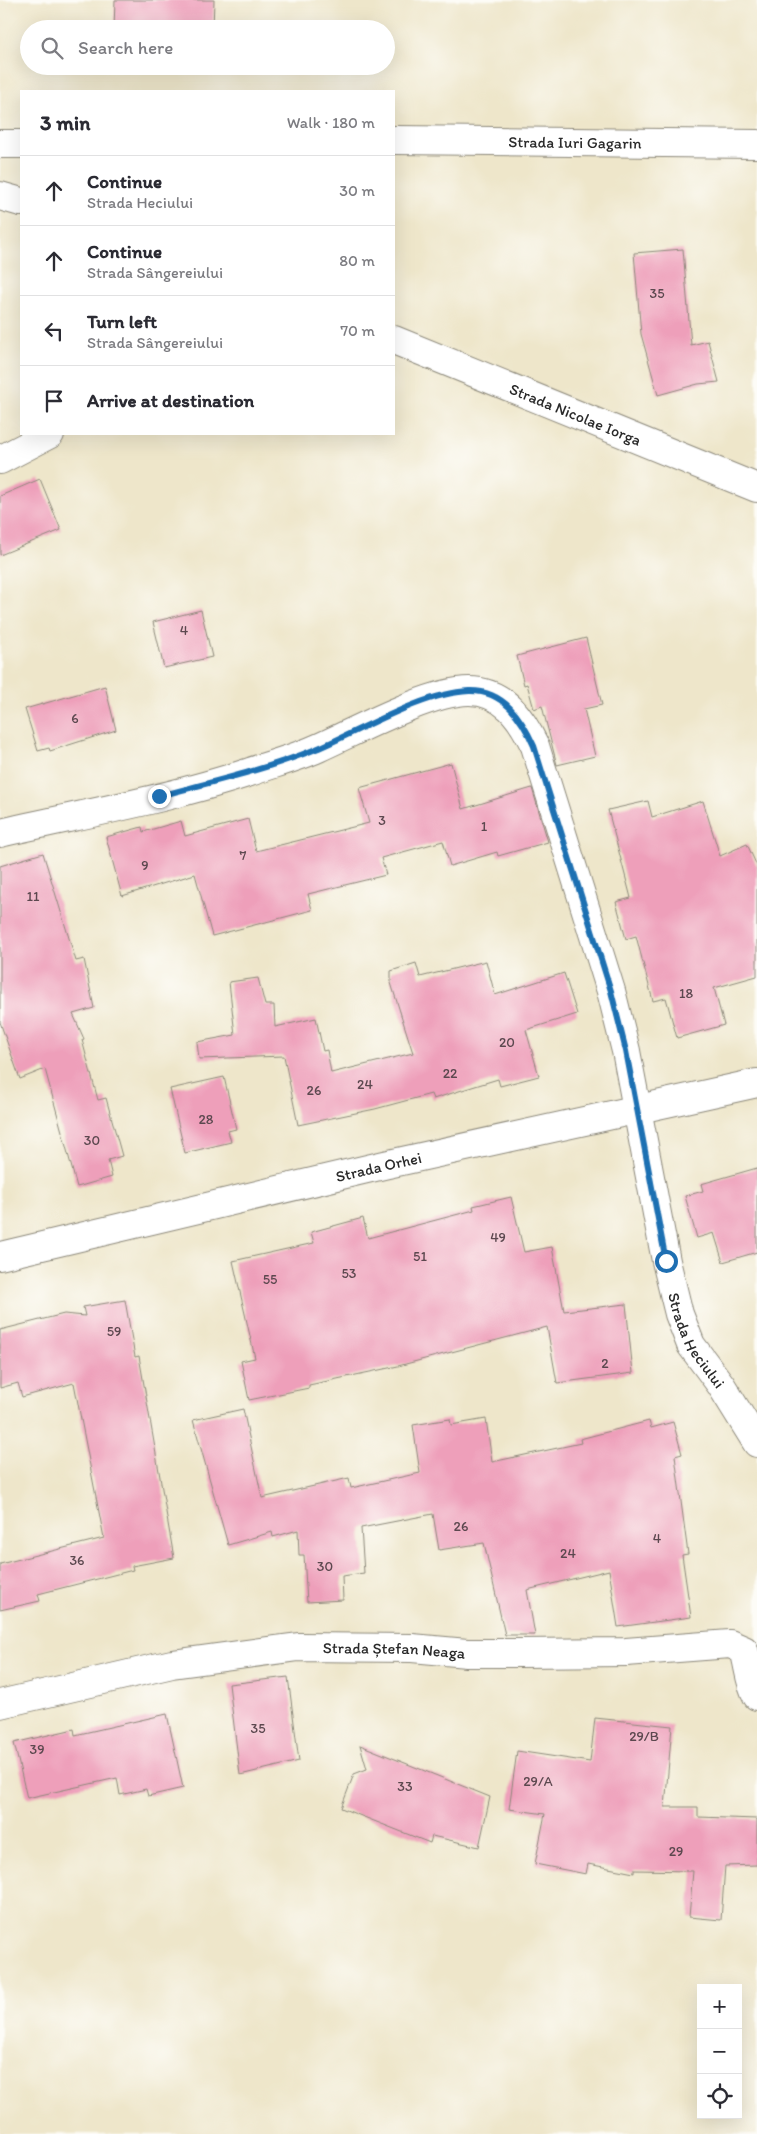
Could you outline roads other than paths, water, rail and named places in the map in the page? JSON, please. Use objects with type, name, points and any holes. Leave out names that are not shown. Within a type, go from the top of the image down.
[{"type":"street","name":"Strada Iuri Gagarin","points":[[395,140],[757,144]]},
{"type":"street","points":[[0,144],[20,144]]},
{"type":"street","points":[[0,196],[20,202]]},
{"type":"street","name":"Strada Nicolae Iorga","points":[[395,340],[757,488]]},
{"type":"street","points":[[0,460],[48,435]]},
{"type":"street","name":"Strada Heciului","points":[[0,833],[159,796],[247,773],[315,749],[428,701],[470,691],[488,695],[506,704],[523,721],[534,746],[611,991],[638,1110],[666,1261],[678,1314],[692,1345],[722,1385],[757,1444]]},
{"type":"street","name":"Strada Orhei","points":[[0,1256],[384,1166],[757,1083]]},
{"type":"street","name":"Strada Ștefan Neaga","points":[[0,1704],[172,1664],[298,1647],[412,1648],[467,1653],[520,1653],[626,1652],[750,1644],[750,1682],[757,1696]]}]
